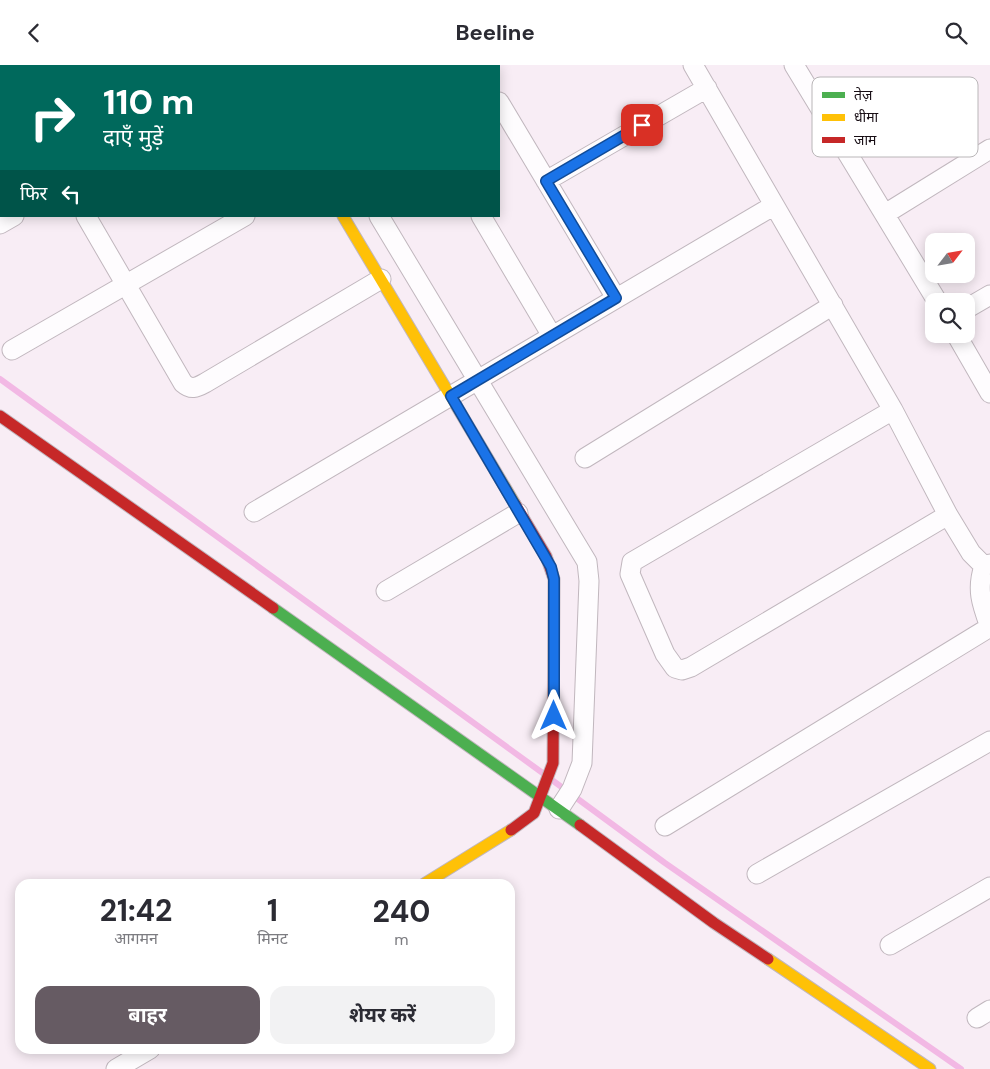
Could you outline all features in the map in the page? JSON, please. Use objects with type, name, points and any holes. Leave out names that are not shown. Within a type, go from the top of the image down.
[{"type":"street","points":[[664,826],[990,627],[979,591],[979,581],[987,565],[971,553],[948,515],[893,410],[833,305],[773,206],[694,65]]},
{"type":"street","points":[[794,65],[812,94]]},
{"type":"street","points":[[546,181],[707,88]]},
{"type":"street","points":[[500,104],[616,298]]},
{"type":"street","points":[[978,156],[990,149]]},
{"type":"street","points":[[850,157],[932,293]]},
{"type":"street","points":[[885,214],[977,157]]},
{"type":"street","points":[[254,511],[773,206]]},
{"type":"street","points":[[0,225],[12,217]]},
{"type":"street","points":[[87,217],[182,383],[188,387],[195,388],[381,279]]},
{"type":"street","points":[[12,350],[243,217]]},
{"type":"street","points":[[344,217],[551,567],[554,579],[554,755],[541,797],[534,813],[525,821],[432,879]]},
{"type":"street","points":[[380,217],[582,553],[589,571],[582,763],[566,799]]},
{"type":"street","points":[[482,217],[552,336]]},
{"type":"street","points":[[975,304],[990,295]]},
{"type":"street","points":[[585,458],[833,305]]},
{"type":"street","points":[[961,343],[990,393]]},
{"type":"street","points":[[893,410],[632,562],[630,574],[665,654],[675,668],[682,670],[691,667],[948,515]]},
{"type":"street","points":[[0,416],[541,797],[566,799],[714,923],[930,1069]]},
{"type":"street","points":[[386,591],[518,513]]},
{"type":"street","points":[[757,874],[990,741]]},
{"type":"street","points":[[890,945],[990,887]]},
{"type":"street","points":[[116,1069],[142,1054]]},
{"type":"waterway","points":[[0,379],[544,774]]},
{"type":"waterway","points":[[552,780],[665,863],[961,1069]]},
{"type":"traffic: fast","points":[[273,608],[580,825]]},
{"type":"traffic: slow","points":[[344,217],[515,504]]},
{"type":"traffic: slow","points":[[432,879],[511,830]]},
{"type":"traffic: slow","points":[[768,959],[930,1069]]},
{"type":"traffic: jam","points":[[0,416],[273,608]]},
{"type":"traffic: jam","points":[[511,830],[534,813],[553,763],[554,579],[546,556],[515,504]]},
{"type":"traffic: jam","points":[[580,825],[714,923],[768,959]]},
{"type":"route","points":[[554,716],[554,579],[551,567],[451,396],[616,298],[546,181],[642,125]]}]
